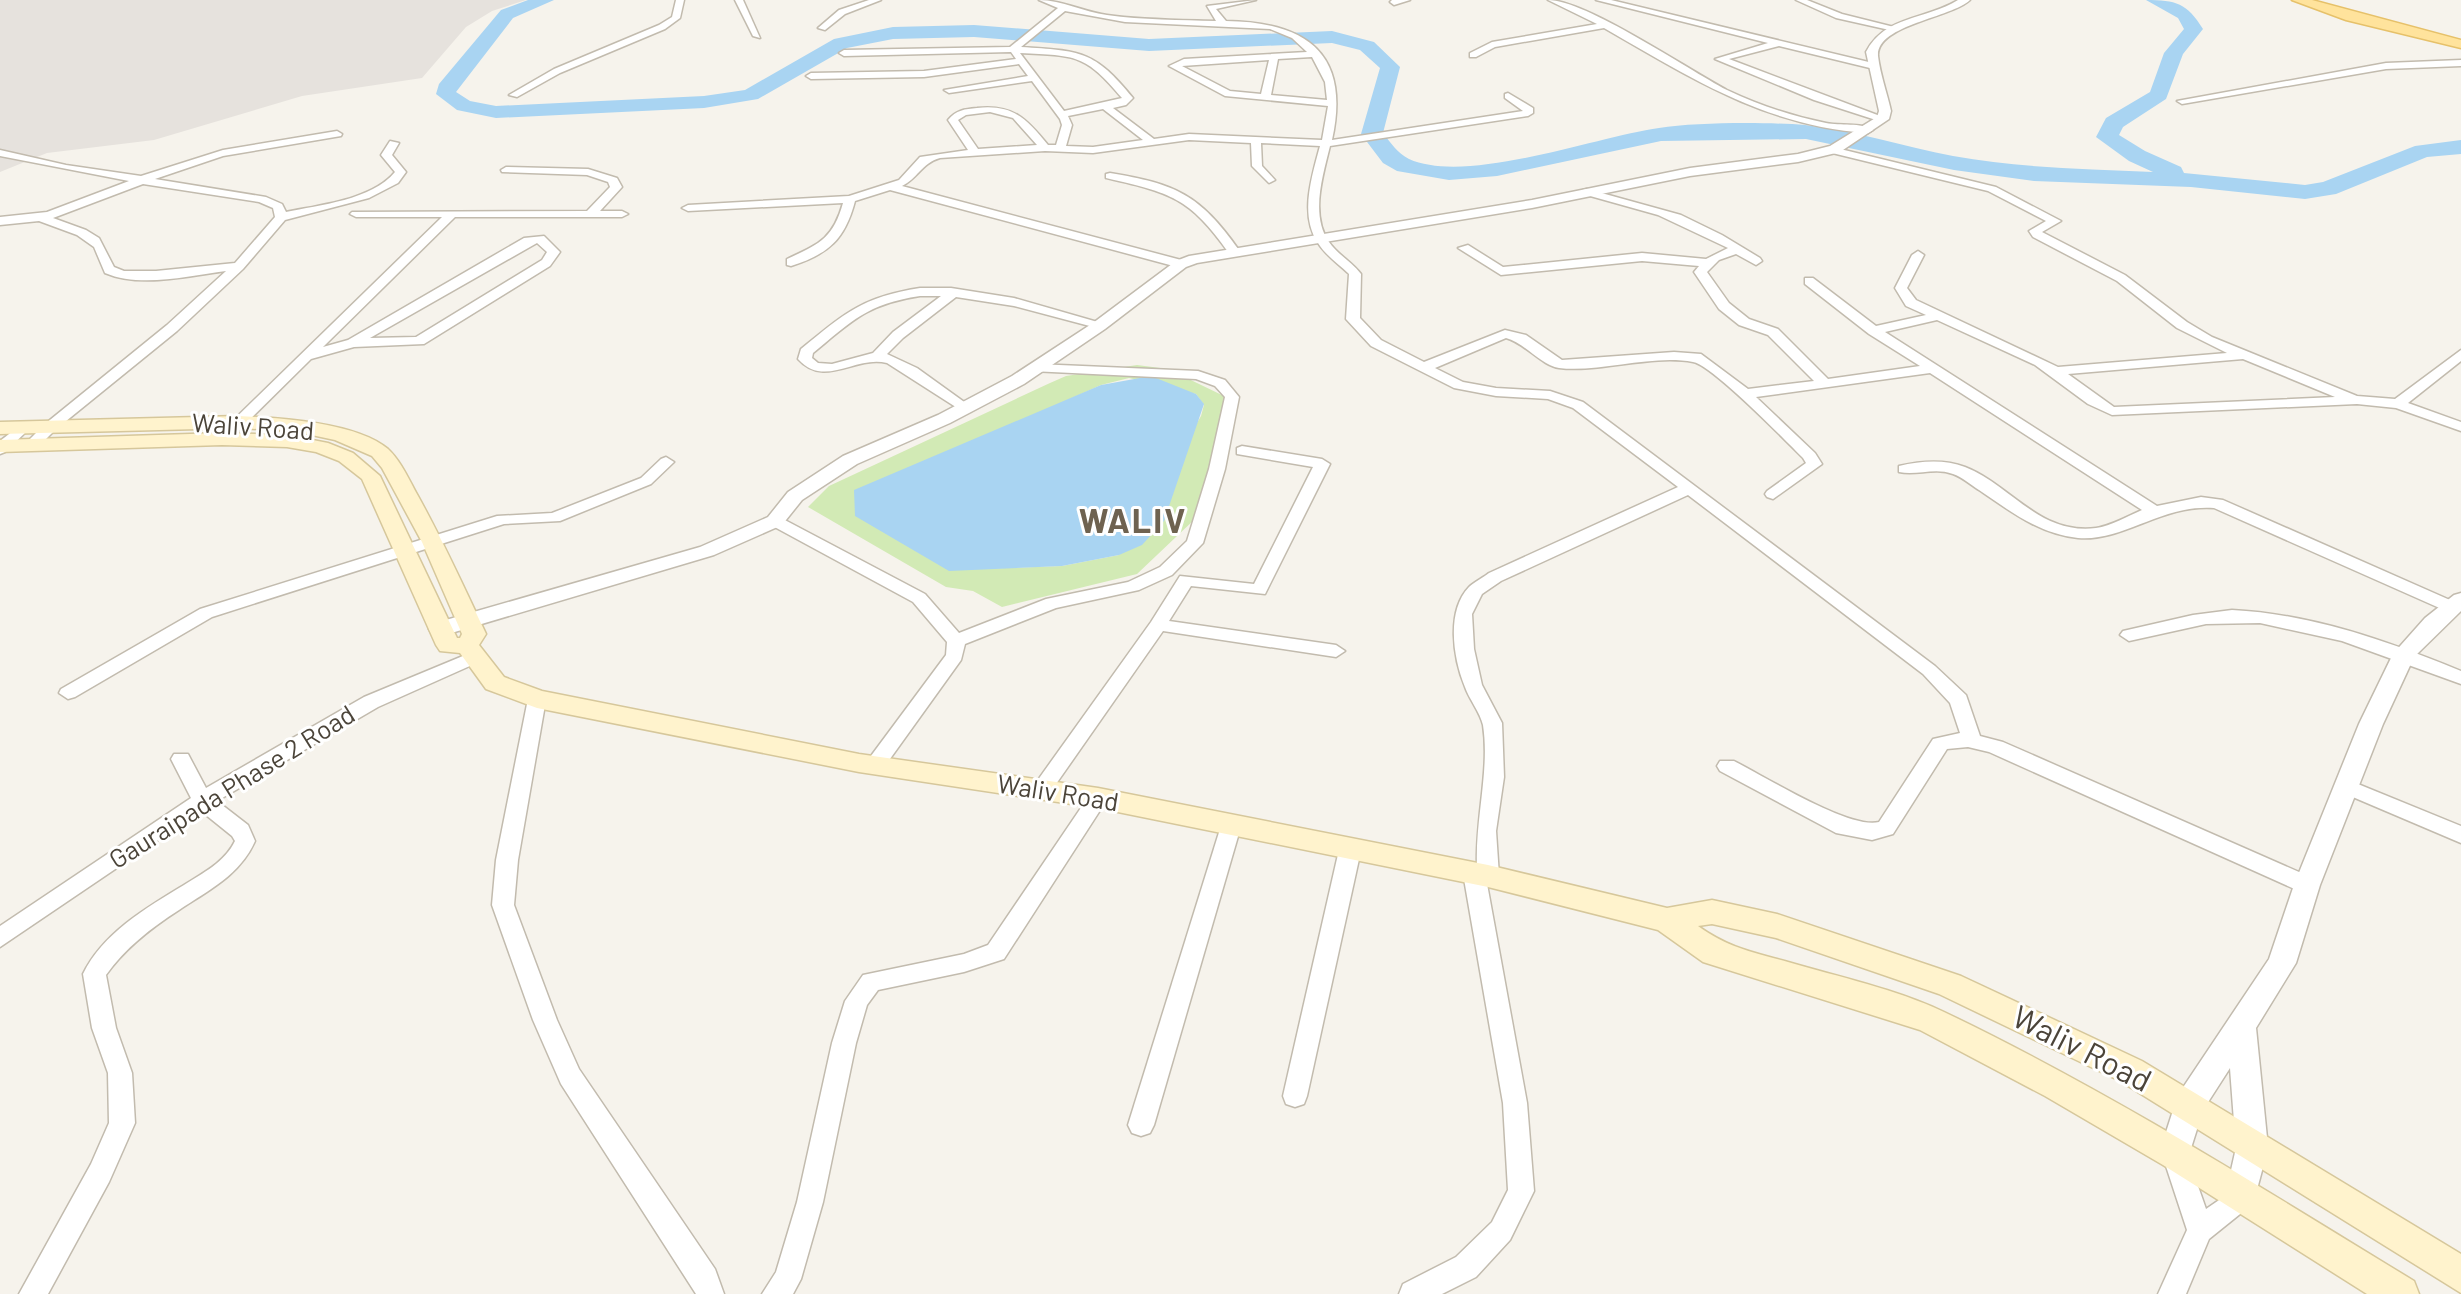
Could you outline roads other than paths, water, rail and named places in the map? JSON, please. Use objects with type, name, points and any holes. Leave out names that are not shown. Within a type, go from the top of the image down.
[{"type":"main road","points":[[2299,0],[2351,17],[2461,42]]},
{"type":"main road","points":[[2317,0],[2461,42]]},
{"type":"main road","name":"Waliv Road","points":[[1,442],[50,427],[239,422],[305,427],[341,435],[379,452],[391,466],[433,542],[470,641],[495,683],[537,699],[875,765],[1098,798],[1481,875],[1667,920],[1714,953],[1930,1020],[2057,1086],[2175,1154],[2401,1294]]},
{"type":"main road","name":"Waliv Road","points":[[27,436],[287,441],[321,447],[346,457],[370,476],[408,552],[448,645],[470,641]]},
{"type":"main road","name":"Waliv Road","points":[[1667,920],[1712,912],[1777,926],[1950,985],[2043,1027],[2189,1105],[2252,1148],[2461,1275]]},
{"type":"street","points":[[514,95],[557,71],[662,27],[676,18],[680,0]]},
{"type":"street","points":[[739,0],[757,36]]},
{"type":"street","points":[[822,28],[842,12],[877,0]]},
{"type":"street","points":[[1047,2],[1079,0]]},
{"type":"street","points":[[1223,23],[1210,8],[1252,0]]},
{"type":"street","points":[[1394,2],[1406,0]]},
{"type":"street","points":[[1552,0],[1589,16],[1681,71],[1774,112],[1820,126],[1867,131]]},
{"type":"street","points":[[1600,0],[1874,66]]},
{"type":"street","points":[[1800,0],[1839,16],[1894,28]]},
{"type":"street","points":[[470,641],[707,551],[775,521],[795,496],[850,460],[944,419],[1018,380],[1101,325],[1181,264],[1233,250],[1532,204],[1690,172],[1798,158],[1833,149],[1883,119],[1885,111],[1872,52],[1874,44],[1894,28],[1947,12],[1965,0]]},
{"type":"street","points":[[1047,2],[1062,9],[1136,21],[1223,23],[1273,28],[1294,35],[1333,87],[1314,209],[1320,237],[1355,274],[1352,309],[1353,319],[1359,327],[1376,343],[1422,368],[1476,389],[1550,395],[1578,405],[1929,670],[1959,700],[1972,740]]},
{"type":"street","points":[[1589,16],[1624,7]]},
{"type":"street","points":[[1013,49],[1062,9]]},
{"type":"street","points":[[1473,55],[1492,45],[1605,25]]},
{"type":"street","points":[[1778,43],[1720,59],[1817,98],[1883,119]]},
{"type":"street","points":[[1013,49],[1062,114],[1067,125],[1060,149]]},
{"type":"street","points":[[844,53],[1013,49],[1093,60],[1128,98],[1122,103],[1062,114]]},
{"type":"street","points":[[1308,50],[1274,57],[1184,62],[1174,66],[1228,94],[1332,103]]},
{"type":"street","points":[[1265,99],[1274,57]]},
{"type":"street","points":[[811,76],[924,74],[1020,61]]},
{"type":"street","points":[[2182,101],[2386,66],[2461,63]]},
{"type":"street","points":[[949,90],[1034,78]]},
{"type":"street","points":[[688,208],[850,199],[903,182],[929,157],[1045,148],[1101,150],[1189,137],[1326,143],[1528,113],[1508,96]]},
{"type":"street","points":[[1105,106],[1152,142]]},
{"type":"street","points":[[975,153],[953,120],[960,114],[993,108],[1009,110],[1045,148]]},
{"type":"street","points":[[0,221],[44,219],[189,162],[337,134]]},
{"type":"street","points":[[1256,139],[1257,166],[1269,180]]},
{"type":"street","points":[[50,427],[172,328],[239,266],[281,217],[350,199],[399,178],[401,172],[386,155],[394,143]]},
{"type":"street","points":[[1833,149],[2007,194],[2055,221],[2039,228],[2035,231],[2037,234],[2121,278],[2182,325],[2243,356],[2357,400]]},
{"type":"street","points":[[0,153],[66,168],[262,199],[278,206],[281,217]]},
{"type":"street","points":[[506,170],[588,172],[613,180],[616,187],[591,213]]},
{"type":"street","points":[[1110,176],[1177,192],[1212,219],[1233,250]]},
{"type":"street","points":[[893,187],[1181,264]]},
{"type":"street","points":[[1587,192],[1673,217],[1756,261]]},
{"type":"street","points":[[791,262],[822,247],[834,235],[843,223],[850,199]]},
{"type":"street","points":[[356,214],[622,214]]},
{"type":"street","points":[[222,439],[452,214]]},
{"type":"street","points":[[44,219],[87,235],[99,245],[106,266],[113,272],[132,274],[239,266]]},
{"type":"street","points":[[308,356],[353,343],[528,241],[540,239],[554,252],[546,263],[419,341],[353,343]]},
{"type":"street","points":[[1464,248],[1501,271],[1642,257],[1706,263],[1738,249]]},
{"type":"street","points":[[1918,255],[1901,288],[1911,303],[2058,371],[2092,401],[2112,411],[2357,400],[2398,404],[2461,427]]},
{"type":"street","points":[[1706,263],[1700,272],[1724,306],[1744,322],[1773,332],[1824,383]]},
{"type":"street","points":[[1809,281],[1874,331],[2154,511]]},
{"type":"street","points":[[962,407],[901,365],[877,357],[826,369],[818,368],[805,359],[806,352],[868,304],[916,292],[996,299],[1101,325]]},
{"type":"street","points":[[877,357],[898,335],[953,293]]},
{"type":"street","points":[[1874,331],[1936,316]]},
{"type":"street","points":[[1422,368],[1495,337],[1514,334],[1559,364],[1674,356],[1701,358],[1803,448],[1814,464],[1773,494]]},
{"type":"street","points":[[2398,404],[2461,354]]},
{"type":"street","points":[[2058,371],[2243,356]]},
{"type":"street","points":[[956,641],[1052,603],[1133,586],[1166,571],[1195,543],[1217,469],[1232,397],[1220,383],[1198,375],[1036,368]]},
{"type":"street","points":[[1745,394],[1932,369]]},
{"type":"street","points":[[1042,789],[1158,625],[1186,580],[1259,590],[1322,464],[1242,451]]},
{"type":"street","points":[[68,693],[206,613],[408,552],[503,519],[554,518],[646,481],[666,462]]},
{"type":"street","points":[[1904,469],[1935,465],[1961,471],[2037,522],[2076,533],[2101,533],[2154,511],[2201,502],[2217,503],[2457,604],[2433,623],[2404,654],[2371,724],[2307,885],[2282,963],[2189,1105],[2175,1154],[2200,1230]]},
{"type":"street","points":[[1413,1294],[1466,1267],[1501,1231],[1521,1191],[1515,1103],[1481,875],[1494,777],[1492,723],[1473,685],[1465,649],[1463,614],[1475,591],[1495,577],[1689,488]]},
{"type":"street","points":[[775,521],[919,598],[956,641],[955,656],[875,765]]},
{"type":"street","points":[[2129,635],[2229,616],[2275,618],[2404,654],[2461,678]]},
{"type":"street","points":[[1158,625],[1336,651]]},
{"type":"street","name":"Gauraipada Phase 2 Road","points":[[0,938],[202,800],[470,641]]},
{"type":"street","points":[[537,699],[507,860],[503,905],[545,1020],[570,1076],[705,1279],[710,1294]]},
{"type":"street","points":[[1727,766],[1843,827],[1872,832],[1886,828],[1940,744],[1953,739],[1972,740],[1996,747],[2307,885]]},
{"type":"street","points":[[33,1294],[100,1173],[122,1123],[120,1073],[104,1028],[94,974],[103,959],[122,940],[223,870],[238,856],[245,841],[241,831],[202,800],[181,759]]},
{"type":"street","points":[[2348,787],[2461,835]]},
{"type":"street","points":[[776,1294],[787,1279],[810,1202],[844,1043],[857,1001],[871,982],[964,963],[996,952],[1098,798]]},
{"type":"street","points":[[1141,1125],[1231,826]]},
{"type":"street","points":[[1295,1096],[1350,850]]},
{"type":"street","points":[[2172,1294],[2200,1230],[2241,1197],[2252,1148],[2241,1027]]},
{"type":"water","points":[[1151,376],[1196,394],[1204,404],[1164,521],[1142,545],[1119,555],[1062,566],[949,571],[855,516],[854,490],[1101,385]]},
{"type":"waterway","points":[[545,0],[507,14],[446,88],[446,94],[464,106],[496,112],[704,102],[751,95],[841,43],[893,33],[974,31],[1149,45],[1332,37],[1367,46],[1390,67],[1372,134],[1391,158],[1405,166],[1449,173],[1497,169],[1661,134],[1806,132],[1954,163],[2034,174],[2191,180],[2305,192],[2328,189],[2423,151],[2461,147]]},
{"type":"waterway","points":[[2155,0],[2185,14],[2194,29],[2174,53],[2159,95],[2114,123],[2107,137],[2137,156],[2173,172]]},
{"type":"district","name":"WALIV","points":[[1133,521]]}]
